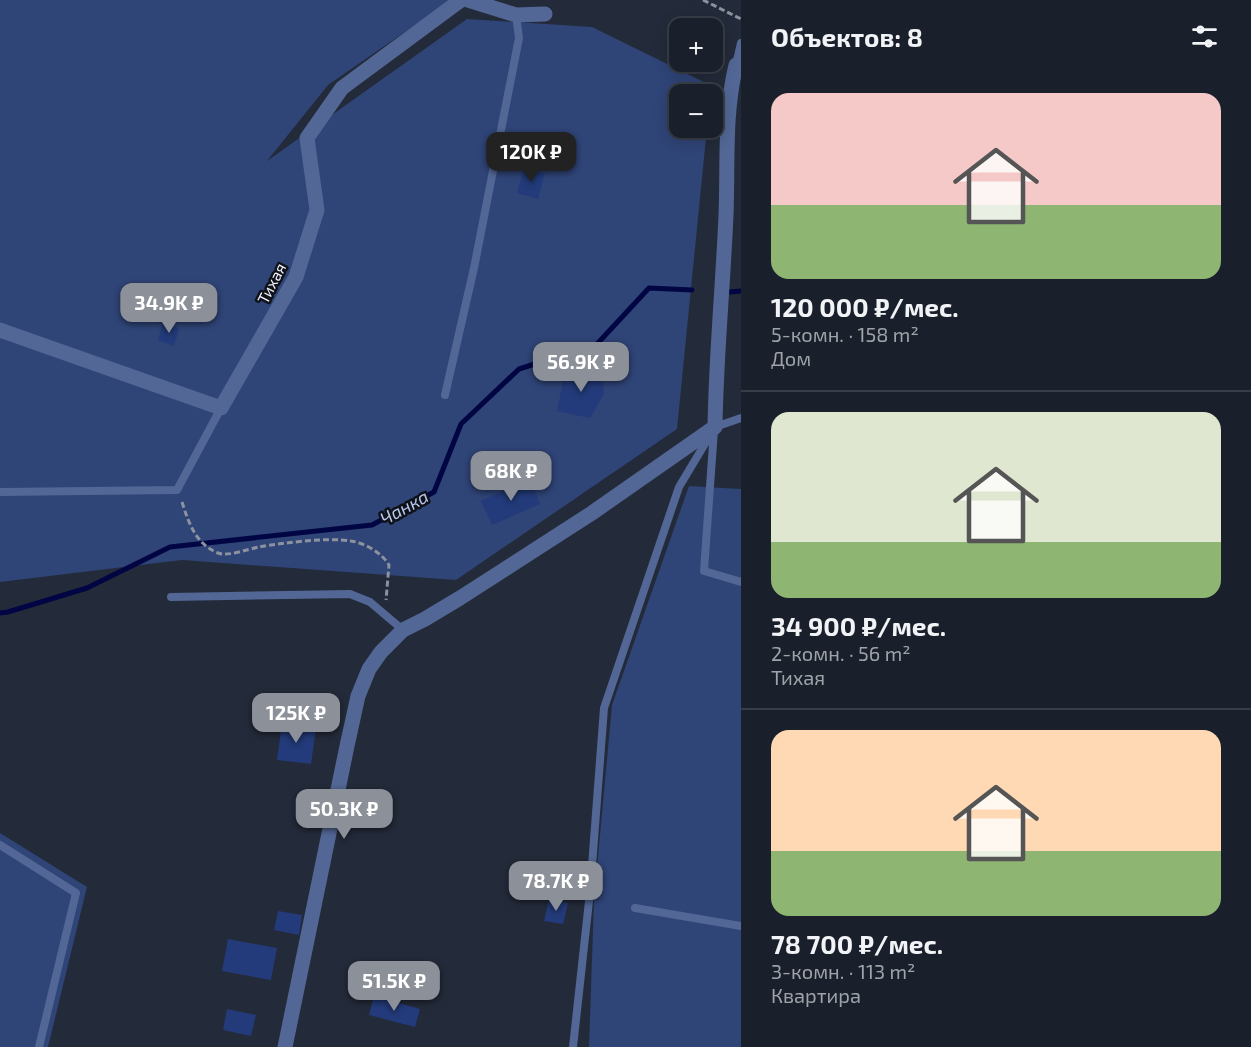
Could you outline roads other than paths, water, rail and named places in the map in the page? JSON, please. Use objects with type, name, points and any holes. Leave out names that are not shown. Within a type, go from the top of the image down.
[{"type":"street","name":"Тихая","points":[[221,408],[297,277],[317,210],[307,138],[342,88],[461,0]]},
{"type":"street","points":[[468,0],[516,15],[545,15]]},
{"type":"street","points":[[285,1047],[358,696],[369,669],[381,652],[403,630],[460,598],[592,513],[715,426],[726,214],[728,112],[731,83],[736,65]]},
{"type":"street","points":[[0,330],[221,408]]},
{"type":"lane","points":[[445,395],[474,268],[519,38],[516,15]]},
{"type":"lane","points":[[736,65],[741,43]]},
{"type":"lane","points":[[0,492],[177,490],[221,408]]},
{"type":"lane","points":[[573,1047],[590,892],[604,708],[679,487],[715,426],[741,418]]},
{"type":"lane","points":[[715,426],[704,571],[741,582]]},
{"type":"lane","points":[[171,597],[350,594],[370,602],[403,630]]},
{"type":"lane","points":[[0,845],[76,893],[39,1047]]},
{"type":"lane","points":[[635,908],[741,926]]},
{"type":"waterway","name":"Чанка","points":[[0,613],[87,588],[170,547],[372,525],[434,492],[461,424],[519,369],[597,344],[649,288],[692,290]]},
{"type":"waterway","name":"Чанка","points":[[730,292],[741,291]]}]
